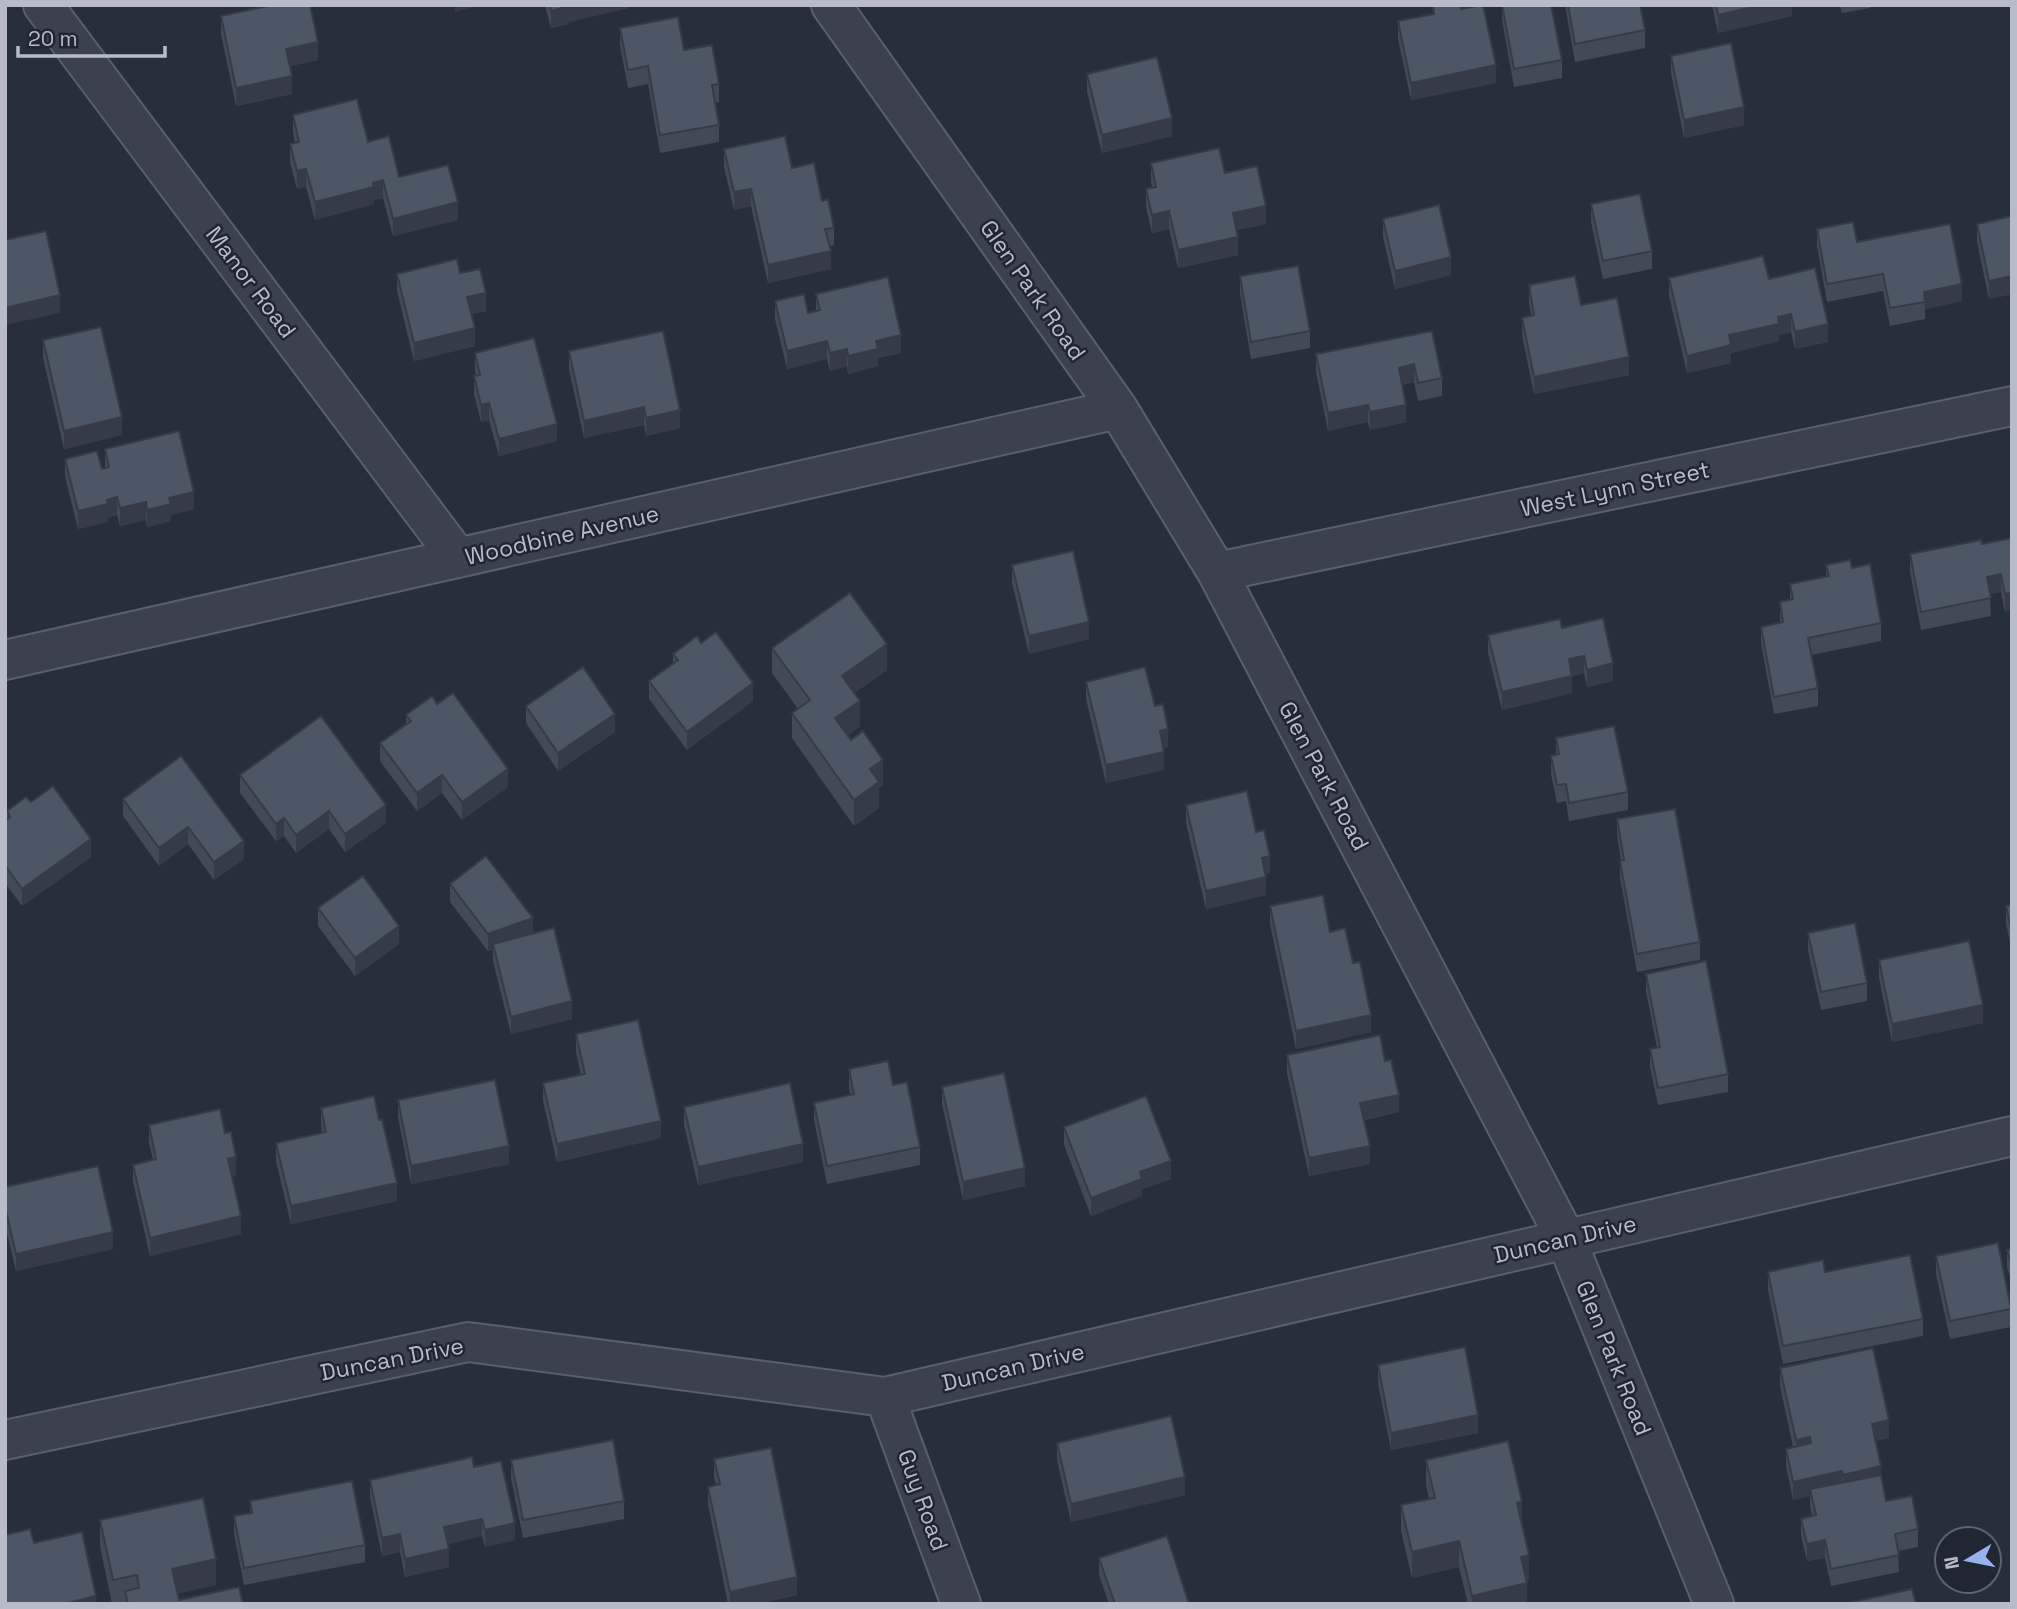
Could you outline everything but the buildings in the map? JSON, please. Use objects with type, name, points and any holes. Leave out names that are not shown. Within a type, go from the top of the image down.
[{"type":"street","name":"Manor Road","points":[[43,5],[458,558]]},
{"type":"street","name":"Glen Park Road","points":[[831,5],[1118,410],[1217,572],[1566,1239],[1714,1604]]},
{"type":"street","name":"West Lynn Street","points":[[1217,572],[2012,406]]},
{"type":"street","name":"Woodbine Avenue","points":[[5,660],[1118,410]]},
{"type":"street","name":"Duncan Drive","points":[[5,1440],[468,1342],[885,1397],[2012,1136]]},
{"type":"street","name":"Guy Road","points":[[885,1397],[961,1604]]}]
